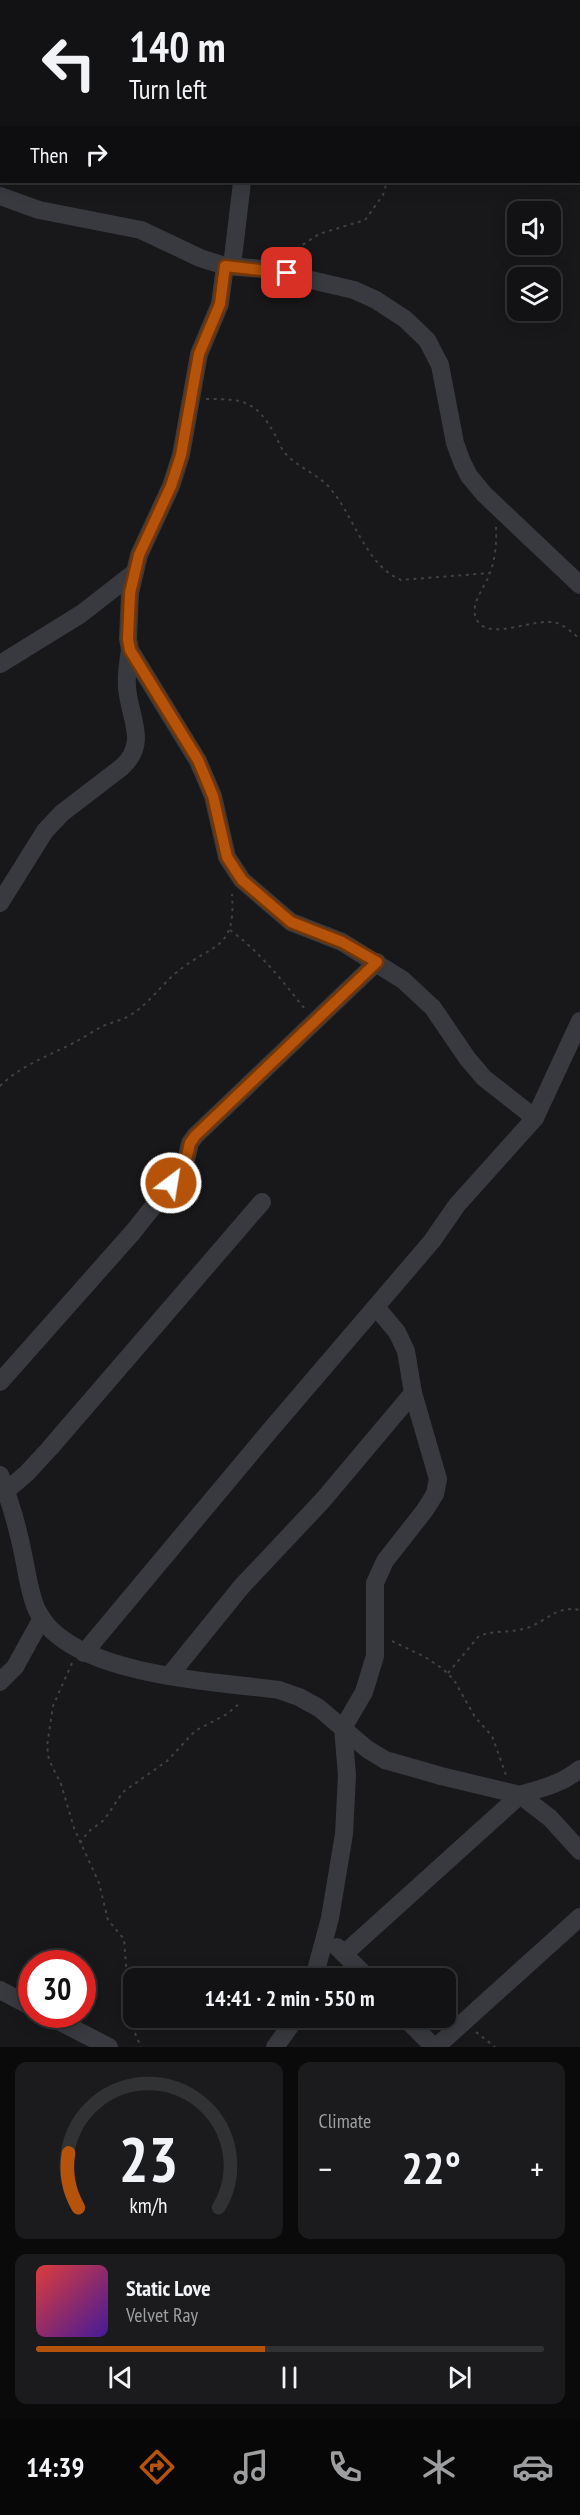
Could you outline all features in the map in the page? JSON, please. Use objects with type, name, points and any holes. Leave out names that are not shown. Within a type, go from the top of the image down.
[{"type":"street","points":[[0,903],[45,831],[62,813],[122,767],[135,750],[137,735],[127,688],[130,593],[147,534],[171,486],[185,435],[199,354],[220,304],[242,183]]},
{"type":"street","points":[[0,196],[39,210],[141,230],[200,258],[228,266],[264,269],[354,290],[376,300],[405,318],[427,340],[440,365],[455,443],[470,476],[494,503],[580,585]]},
{"type":"street","points":[[0,664],[81,614],[135,572]]},
{"type":"street","points":[[130,650],[198,760],[213,796],[227,857],[242,880],[291,922],[342,942],[403,980],[433,1008],[467,1058],[484,1078],[535,1118]]},
{"type":"street","points":[[0,1382],[164,1194],[186,1160],[190,1143],[195,1136],[377,962]]},
{"type":"street","points":[[81,1651],[432,1241],[457,1206],[535,1118],[580,1021]]},
{"type":"street","points":[[262,1202],[27,1473],[3,1483],[32,1595],[42,1618],[52,1629],[81,1651],[146,1672],[279,1690],[299,1697],[319,1708],[367,1749],[385,1760],[441,1776],[516,1793],[548,1788],[564,1781],[580,1769]]},
{"type":"street","points":[[317,1968],[326,1935],[344,1834],[347,1775],[343,1728],[371,1676],[375,1656],[375,1583],[378,1573],[396,1545],[425,1510],[438,1479],[413,1393],[406,1351],[397,1332],[376,1307]]},
{"type":"street","points":[[169,1676],[242,1586],[323,1500],[413,1393]]},
{"type":"street","points":[[0,1682],[15,1667],[42,1618]]},
{"type":"street","points":[[516,1793],[550,1818],[580,1851]]},
{"type":"street","points":[[344,1954],[516,1793]]},
{"type":"street","points":[[415,2028],[435,2047],[580,1917]]},
{"type":"street","points":[[326,1935],[358,1968]]},
{"type":"street","points":[[0,1990],[18,2000]]},
{"type":"street","points":[[72,2028],[109,2047]]},
{"type":"street","points":[[282,2042],[290,2028]]},
{"type":"path","points":[[264,269],[319,234],[365,220],[383,195],[387,183]]},
{"type":"path","points":[[191,400],[234,399],[253,405],[268,423],[283,451],[292,460],[315,474],[329,488],[349,513],[369,550],[393,577],[401,580],[490,573]]},
{"type":"path","points":[[494,503],[497,531],[490,573],[480,592],[474,614],[483,626],[509,628],[546,622],[558,624],[580,639]]},
{"type":"path","points":[[0,1086],[29,1064],[81,1040],[104,1026],[126,1018],[157,992],[176,972],[217,947],[230,930],[233,910],[231,892]]},
{"type":"path","points":[[230,930],[252,946],[270,965],[315,1022]]},
{"type":"path","points":[[448,1673],[479,1636],[526,1628],[557,1610],[567,1608],[580,1610]]},
{"type":"path","points":[[376,1633],[425,1657],[448,1673],[460,1689],[475,1717],[492,1736],[516,1793]]},
{"type":"path","points":[[81,1651],[53,1706],[47,1746],[50,1760],[62,1784],[80,1843],[99,1883],[108,1920],[124,1939],[126,1968]]},
{"type":"path","points":[[80,1843],[88,1832],[104,1820],[123,1792],[167,1761],[195,1731],[227,1714],[257,1687]]},
{"type":"path","points":[[462,2024],[495,2047]]},
{"type":"path","points":[[135,2028],[141,2047]]},
{"type":"route","points":[[171,1183],[186,1160],[190,1143],[195,1136],[377,962],[342,942],[291,922],[242,880],[233,868],[222,844],[213,796],[198,760],[130,650],[128,639],[130,593],[139,555],[171,486],[181,455],[199,354],[220,304],[225,266],[287,273]]}]
